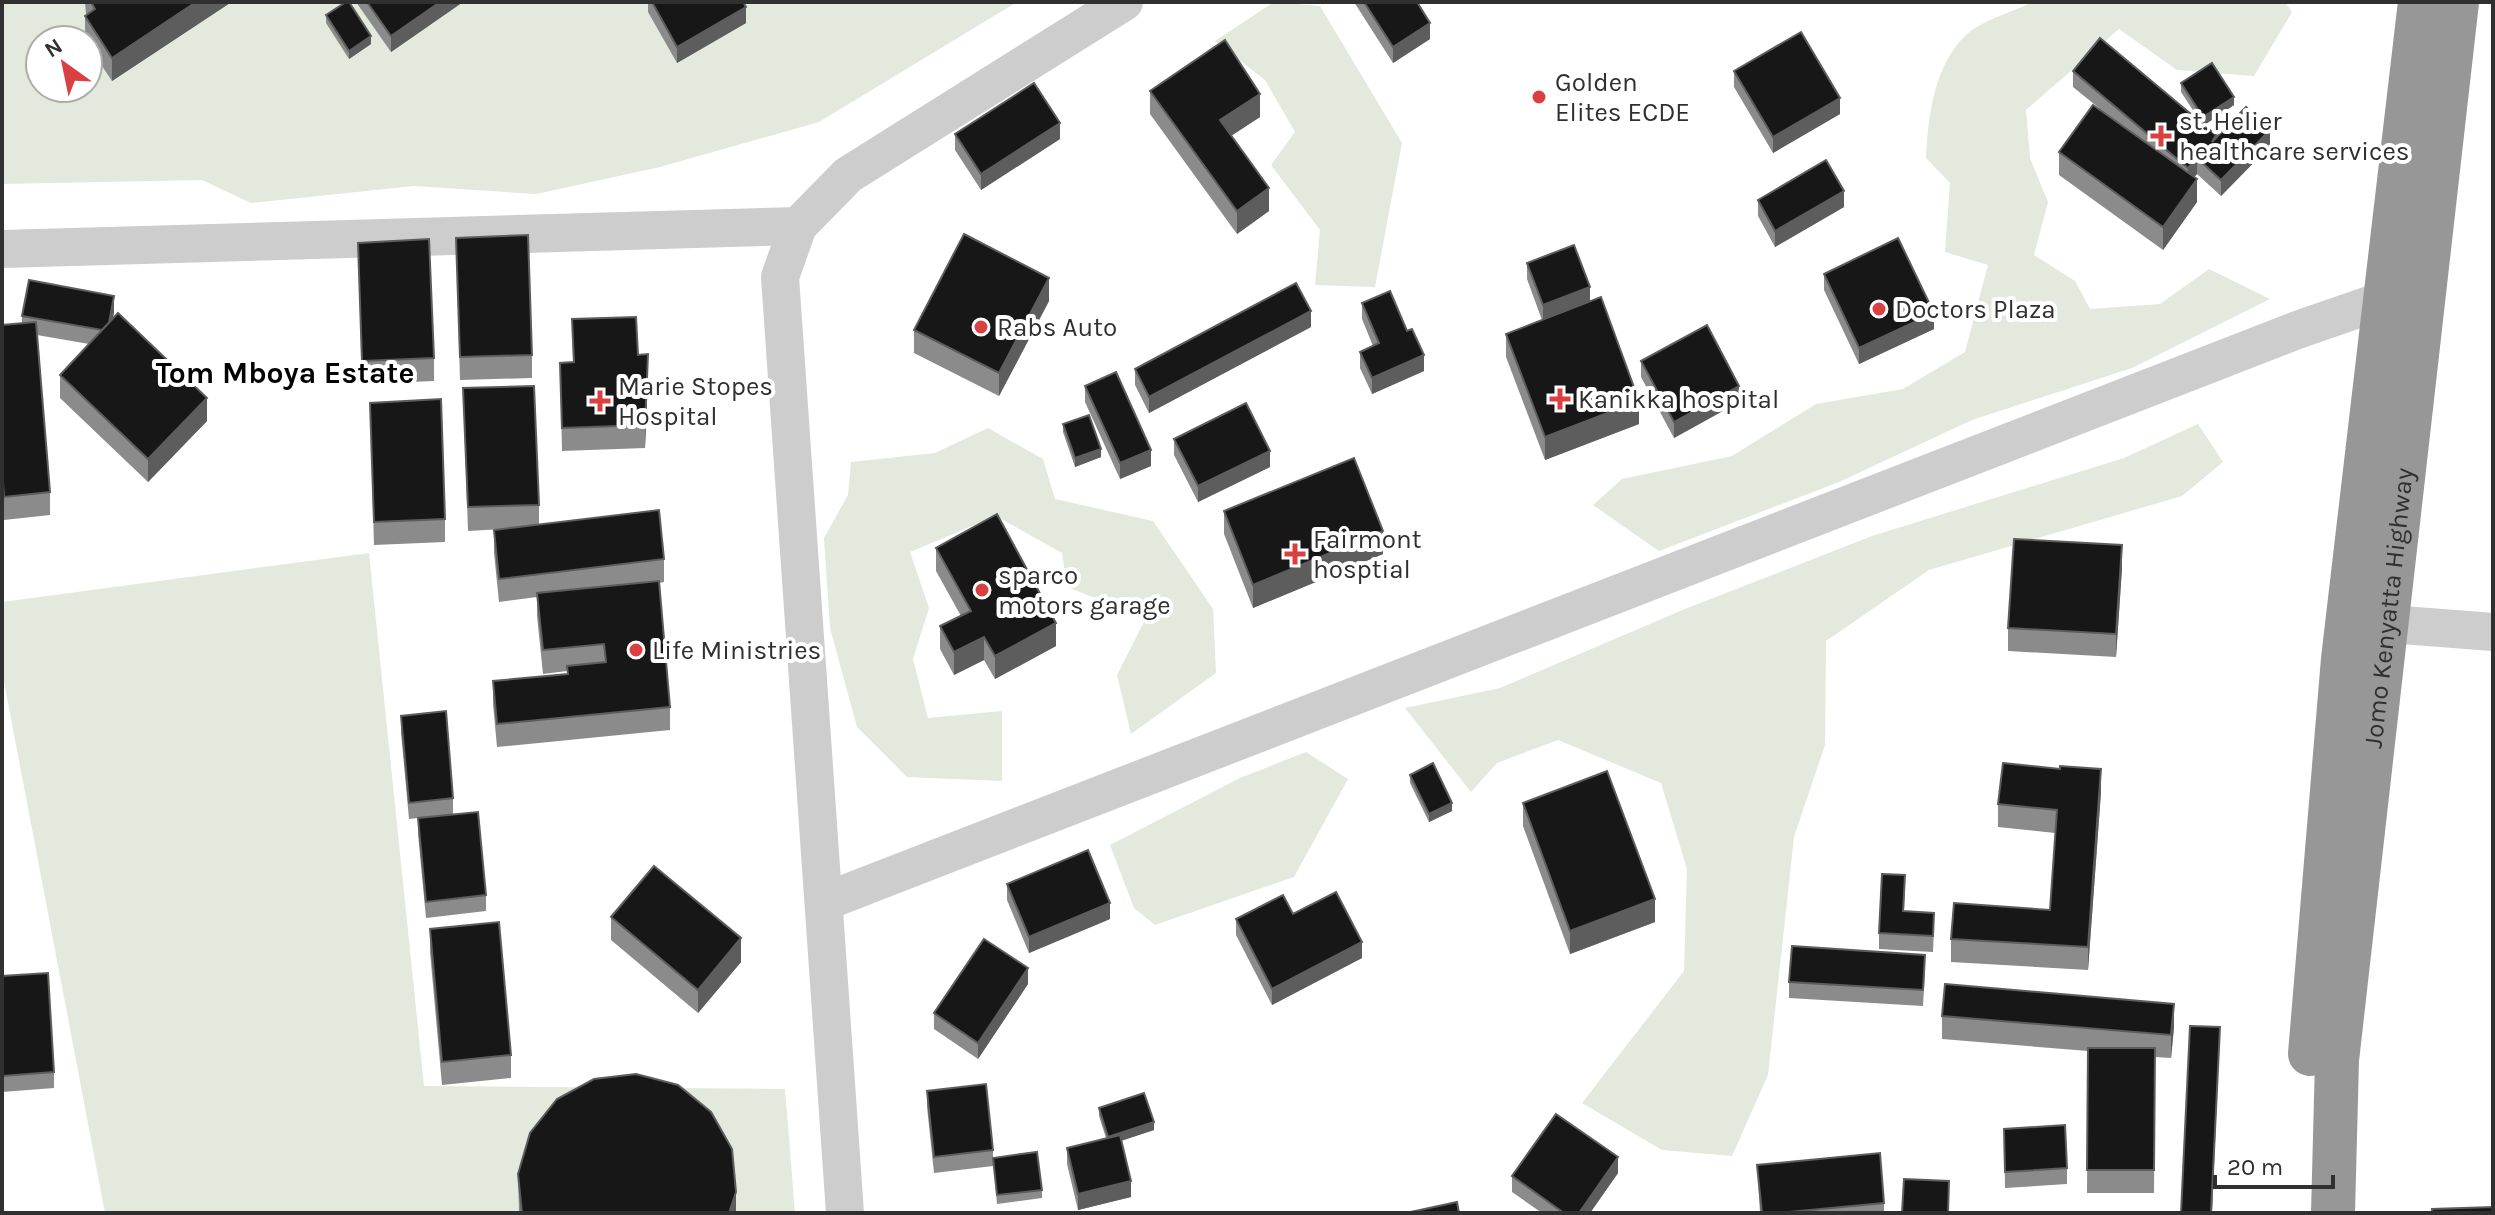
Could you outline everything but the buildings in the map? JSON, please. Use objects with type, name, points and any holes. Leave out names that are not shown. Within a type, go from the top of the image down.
[{"type":"highway","name":"Jomo Kenyatta Highway","points":[[2307,1213],[2309,1059],[2321,890],[2343,659],[2420,2]]},
{"type":"highway","name":"Jomo Kenyatta Highway","points":[[2333,1213],[2337,1060],[2389,624],[2457,2]]},
{"type":"street","points":[[845,1213],[780,277],[798,226],[848,175],[1124,2]]},
{"type":"street","points":[[2,249],[798,226]]},
{"type":"street","points":[[824,902],[2300,329],[2387,299]]},
{"type":"street","points":[[2389,624],[2493,632]]},
{"type":"shaded area","points":[[2,2],[1017,2],[819,122],[660,167],[536,194],[414,186],[251,203],[202,180],[2,184]]},
{"type":"shaded area","points":[[1274,2],[1320,6],[1402,143],[1375,287],[1315,285],[1320,230],[1271,165],[1295,132],[1265,80],[1215,41]]},
{"type":"shaded area","points":[[2033,2],[2285,2],[2292,12],[2254,76],[2177,70],[2119,29],[2026,110],[2030,158],[2048,202],[2034,255],[2075,281],[2090,309],[2160,304],[2209,269],[2270,299],[2132,368],[1972,420],[1839,482],[1659,551],[1593,505],[1622,479],[1732,456],[1816,404],[1903,389],[1965,352],[1988,265],[1945,252],[1950,183],[1926,158],[1931,109],[1947,61],[1966,35]]},
{"type":"shaded area","points":[[2198,424],[2223,462],[2182,496],[1929,570],[1826,641],[1825,745],[1794,837],[1768,1075],[1732,1156],[1662,1150],[1582,1103],[1684,971],[1687,869],[1661,783],[1558,740],[1497,763],[1471,792],[1405,708],[1500,688],[1685,609],[1872,536],[2124,458]]},
{"type":"shaded area","points":[[988,428],[1043,459],[1055,499],[1153,521],[1213,609],[1216,673],[1131,734],[1117,675],[1146,618],[1067,587],[1062,553],[996,516],[910,552],[929,608],[913,659],[928,718],[1002,711],[1002,781],[907,777],[857,727],[830,628],[824,538],[848,495],[851,462],[935,453]]},
{"type":"shaded area","points":[[369,553],[424,1086],[785,1089],[795,1213],[105,1213],[2,671],[2,602]]},
{"type":"shaded area","points":[[1306,752],[1348,779],[1294,877],[1155,925],[1134,908],[1110,845],[1240,778]]},
{"type":"place","name":"Golden Elites ECDE","points":[[1539,97]]},
{"type":"place","name":"st. Helier healthcare services","points":[[2161,136]]},
{"type":"place","name":"Doctors Plaza","points":[[1879,309]]},
{"type":"place","name":"Rabs Auto","points":[[981,327]]},
{"type":"place","name":"Kanikka hospital","points":[[1560,399]]},
{"type":"place","name":"Marie Stopes Hospital","points":[[600,401]]},
{"type":"place","name":"Fairmont hosptial","points":[[1295,554]]},
{"type":"place","name":"sparco motors garage","points":[[982,590]]},
{"type":"place","name":"Life Ministries","points":[[636,650]]},
{"type":"district","name":"Tom Mboya Estate","points":[[285,373]]}]
